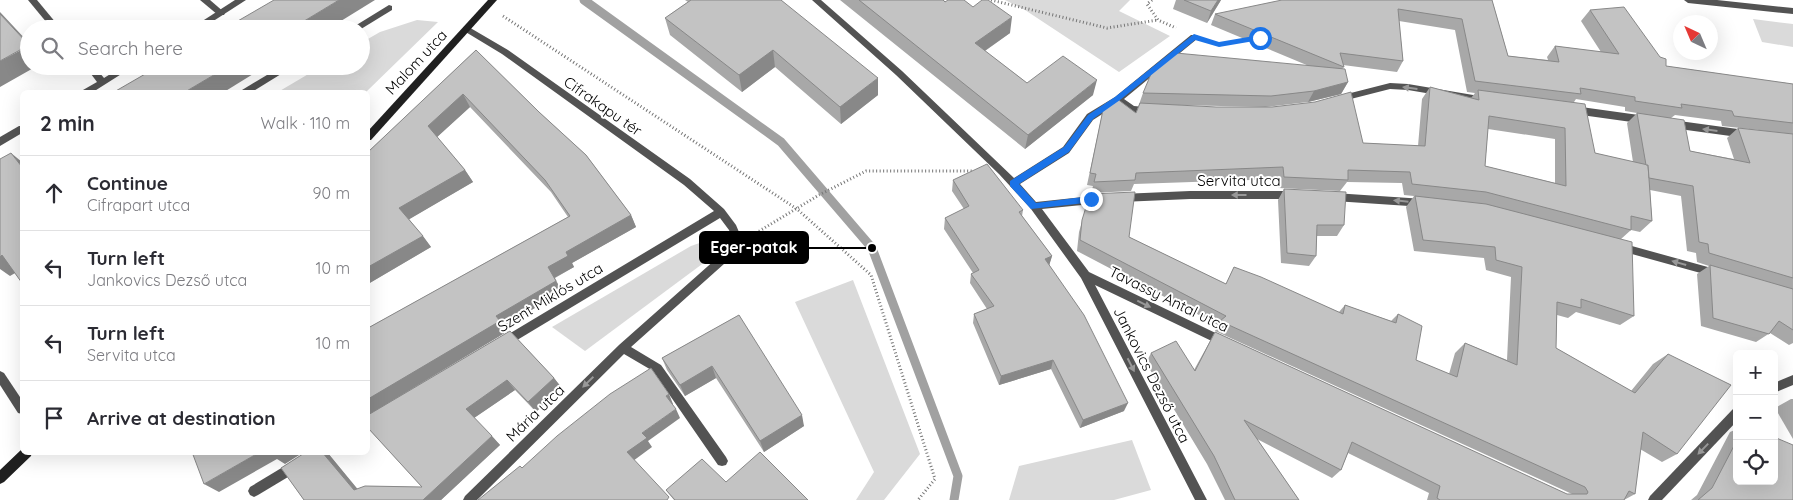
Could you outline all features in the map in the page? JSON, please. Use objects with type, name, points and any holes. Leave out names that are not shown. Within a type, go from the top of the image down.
[{"type":"main road","points":[[467,29],[490,3]]},
{"type":"main road","name":"Malom utca","points":[[370,134],[467,29]]},
{"type":"main road","points":[[0,478],[24,455]]},
{"type":"street","points":[[32,0],[49,20]]},
{"type":"street","points":[[204,0],[221,13]]},
{"type":"street","points":[[209,20],[242,0]]},
{"type":"street","points":[[816,0],[899,73],[1002,171]]},
{"type":"street","points":[[1688,0],[1793,11]]},
{"type":"street","points":[[369,20],[389,8]]},
{"type":"street","name":"Cifrakapu tér","points":[[467,29],[505,52],[687,182],[721,212],[733,228],[739,244]]},
{"type":"street","points":[[1013,184],[1066,150],[1090,117],[1118,98],[1194,37]]},
{"type":"street","points":[[96,75],[103,83]]},
{"type":"street","points":[[90,90],[116,75]]},
{"type":"street","points":[[248,90],[274,75]]},
{"type":"street","points":[[1331,101],[1390,86],[1493,100]]},
{"type":"street","points":[[1118,98],[1132,108],[1162,110]]},
{"type":"street","points":[[1561,108],[1754,135]]},
{"type":"street","points":[[0,142],[20,130]]},
{"type":"street","name":"Jankovics Dezső utca","points":[[1002,171],[1034,206],[1085,275],[1201,500]]},
{"type":"street","name":"Servita utca","points":[[1034,206],[1091,199],[1190,194],[1305,196]]},
{"type":"street","points":[[1325,196],[1431,204]]},
{"type":"street","name":"Szent Miklós utca","points":[[494,348],[721,212]]},
{"type":"street","points":[[1606,243],[1727,277]]},
{"type":"street","name":"Mária utca","points":[[469,500],[623,348],[739,244]]},
{"type":"street","name":"Tavassy Antal utca","points":[[1085,275],[1236,347]]},
{"type":"street","points":[[623,348],[657,368],[722,461]]},
{"type":"street","points":[[0,376],[20,406]]},
{"type":"street","points":[[1778,386],[1793,380]]},
{"type":"street","points":[[1654,500],[1733,417]]},
{"type":"street","points":[[254,491],[313,455]]},
{"type":"path","points":[[991,0],[1107,28],[1158,20]]},
{"type":"path","points":[[1152,0],[1148,4],[1158,20],[1194,37],[1219,44],[1251,39]]},
{"type":"path","points":[[490,3],[797,209],[871,275],[935,480],[918,500]]},
{"type":"path","points":[[739,244],[819,195],[866,171],[1002,171]]},
{"type":"shaded area","points":[[1005,0],[1130,0],[1119,11],[1170,36],[1119,72],[1025,10]]},
{"type":"shaded area","points":[[1753,19],[1793,24],[1793,47],[1762,42]]},
{"type":"shaded area","points":[[417,20],[438,22],[368,90],[281,90],[307,75],[370,75],[370,38],[380,32]]},
{"type":"shaded area","points":[[711,239],[718,242],[722,247],[713,256],[585,351],[552,327],[691,246]]},
{"type":"shaded area","points":[[853,280],[920,454],[884,500],[856,500],[874,472],[795,302]]},
{"type":"shaded area","points":[[1132,440],[1151,490],[1114,500],[1009,500],[1019,466]]},
{"type":"building","points":[[274,0],[339,0],[306,20],[240,20]]},
{"type":"building","points":[[691,0],[781,0],[878,78],[840,107],[773,50],[739,75],[665,18]]},
{"type":"building","points":[[859,0],[943,0],[945,2],[948,0],[964,0],[973,7],[982,0],[988,0],[1012,17],[975,43],[1027,83],[1063,56],[1097,80],[1028,135]]},
{"type":"building","points":[[1184,0],[1218,0],[1211,11]]},
{"type":"building","points":[[1282,0],[1492,0],[1508,56],[1559,62],[1555,46],[1619,54],[1590,10],[1624,7],[1660,57],[1666,59],[1666,66],[1793,84],[1793,123],[1734,116],[1732,111],[1681,104],[1682,108],[1635,101],[1635,97],[1580,88],[1581,94],[1475,81],[1462,19],[1398,9],[1403,61],[1340,53],[1344,67],[1215,14]]},
{"type":"building","points":[[0,14],[20,35],[20,50],[0,61]]},
{"type":"building","points":[[476,50],[586,155],[631,215],[566,252],[568,256],[548,267],[556,281],[496,316],[500,321],[370,398],[370,327],[570,216],[545,180],[463,94],[428,126],[465,170],[399,208],[423,236],[370,266],[370,150]]},
{"type":"building","points":[[1176,53],[1345,69],[1348,82],[1314,91],[1271,96],[1143,93],[1151,74]]},
{"type":"building","points":[[143,75],[214,75],[188,90],[117,90]]},
{"type":"building","points":[[1430,87],[1479,100],[1478,90],[1585,104],[1595,153],[1648,165],[1652,221],[1631,216],[1631,230],[1486,192],[1412,184],[1410,172],[1348,170],[1348,180],[1284,177],[1283,167],[1136,173],[1135,180],[1094,182],[1096,174],[1090,173],[1104,105],[1116,98],[1136,113],[1140,103],[1216,107],[1272,107],[1315,102],[1351,92],[1363,143],[1425,146]],"holes":[[[1489,116],[1565,128],[1566,186],[1485,166]]]},
{"type":"building","points":[[1637,113],[1684,120],[1690,151],[1750,163],[1738,128],[1793,134],[1793,278],[1709,253],[1708,244],[1699,242],[1693,186],[1649,178]]},
{"type":"building","points":[[11,153],[20,164],[20,280],[2,255],[0,257],[0,159]]},
{"type":"building","points":[[987,164],[1023,210],[1019,212],[1052,256],[1045,259],[1084,315],[1128,403],[1083,420],[1053,360],[1001,376],[974,314],[994,306],[971,274],[979,270],[945,218],[969,206],[953,180]]},
{"type":"building","points":[[1284,189],[1346,192],[1344,225],[1317,225],[1316,256],[1287,253]]},
{"type":"building","points":[[1135,192],[1129,237],[1226,284],[1234,267],[1261,277],[1343,314],[1345,305],[1396,323],[1398,314],[1422,326],[1416,360],[1457,377],[1465,343],[1517,365],[1522,267],[1496,260],[1495,247],[1423,240],[1415,196],[1486,204],[1632,242],[1634,316],[1581,299],[1581,308],[1557,302],[1556,348],[1635,393],[1668,354],[1731,385],[1677,454],[1643,432],[1635,494],[1629,491],[1624,500],[1440,500],[1437,498],[1440,486],[1352,442],[1341,470],[1244,420],[1299,500],[1235,500],[1214,456],[1151,353],[1176,341],[1195,371],[1215,332],[1567,494],[1587,494],[1588,492],[1585,487],[1220,321],[1226,316],[1080,240],[1082,220],[1090,194]]},
{"type":"building","points":[[1710,265],[1793,289],[1793,330],[1779,321],[1769,334],[1713,318]]},
{"type":"building","points":[[739,315],[802,415],[760,441],[712,366],[680,385],[662,358]]},
{"type":"building","points":[[510,331],[554,378],[528,402],[507,380],[466,409],[492,436],[423,500],[304,500],[281,468],[301,455],[325,455],[354,490],[365,486],[422,487],[370,430],[370,414]]},
{"type":"building","points":[[651,368],[669,394],[666,396],[676,409],[642,433],[647,438],[627,452],[669,497],[667,500],[478,500],[520,466],[522,468],[557,436],[610,394]]},
{"type":"building","points":[[1778,439],[1793,445],[1793,500],[1698,500],[1712,488],[1733,448],[1733,485],[1778,485]]},
{"type":"building","points":[[760,452],[808,500],[675,500],[666,490],[702,459],[726,482]]},
{"type":"building","points":[[193,455],[255,455],[204,484]]},
{"type":"waterway","points":[[584,0],[781,142],[872,248],[958,476],[954,500]]},
{"type":"place","name":"Eger-patak","points":[[872,248]]},
{"type":"route","points":[[1091,199],[1034,206],[1013,184],[1066,150],[1090,117],[1118,98],[1194,37],[1219,44],[1260,38]]}]
